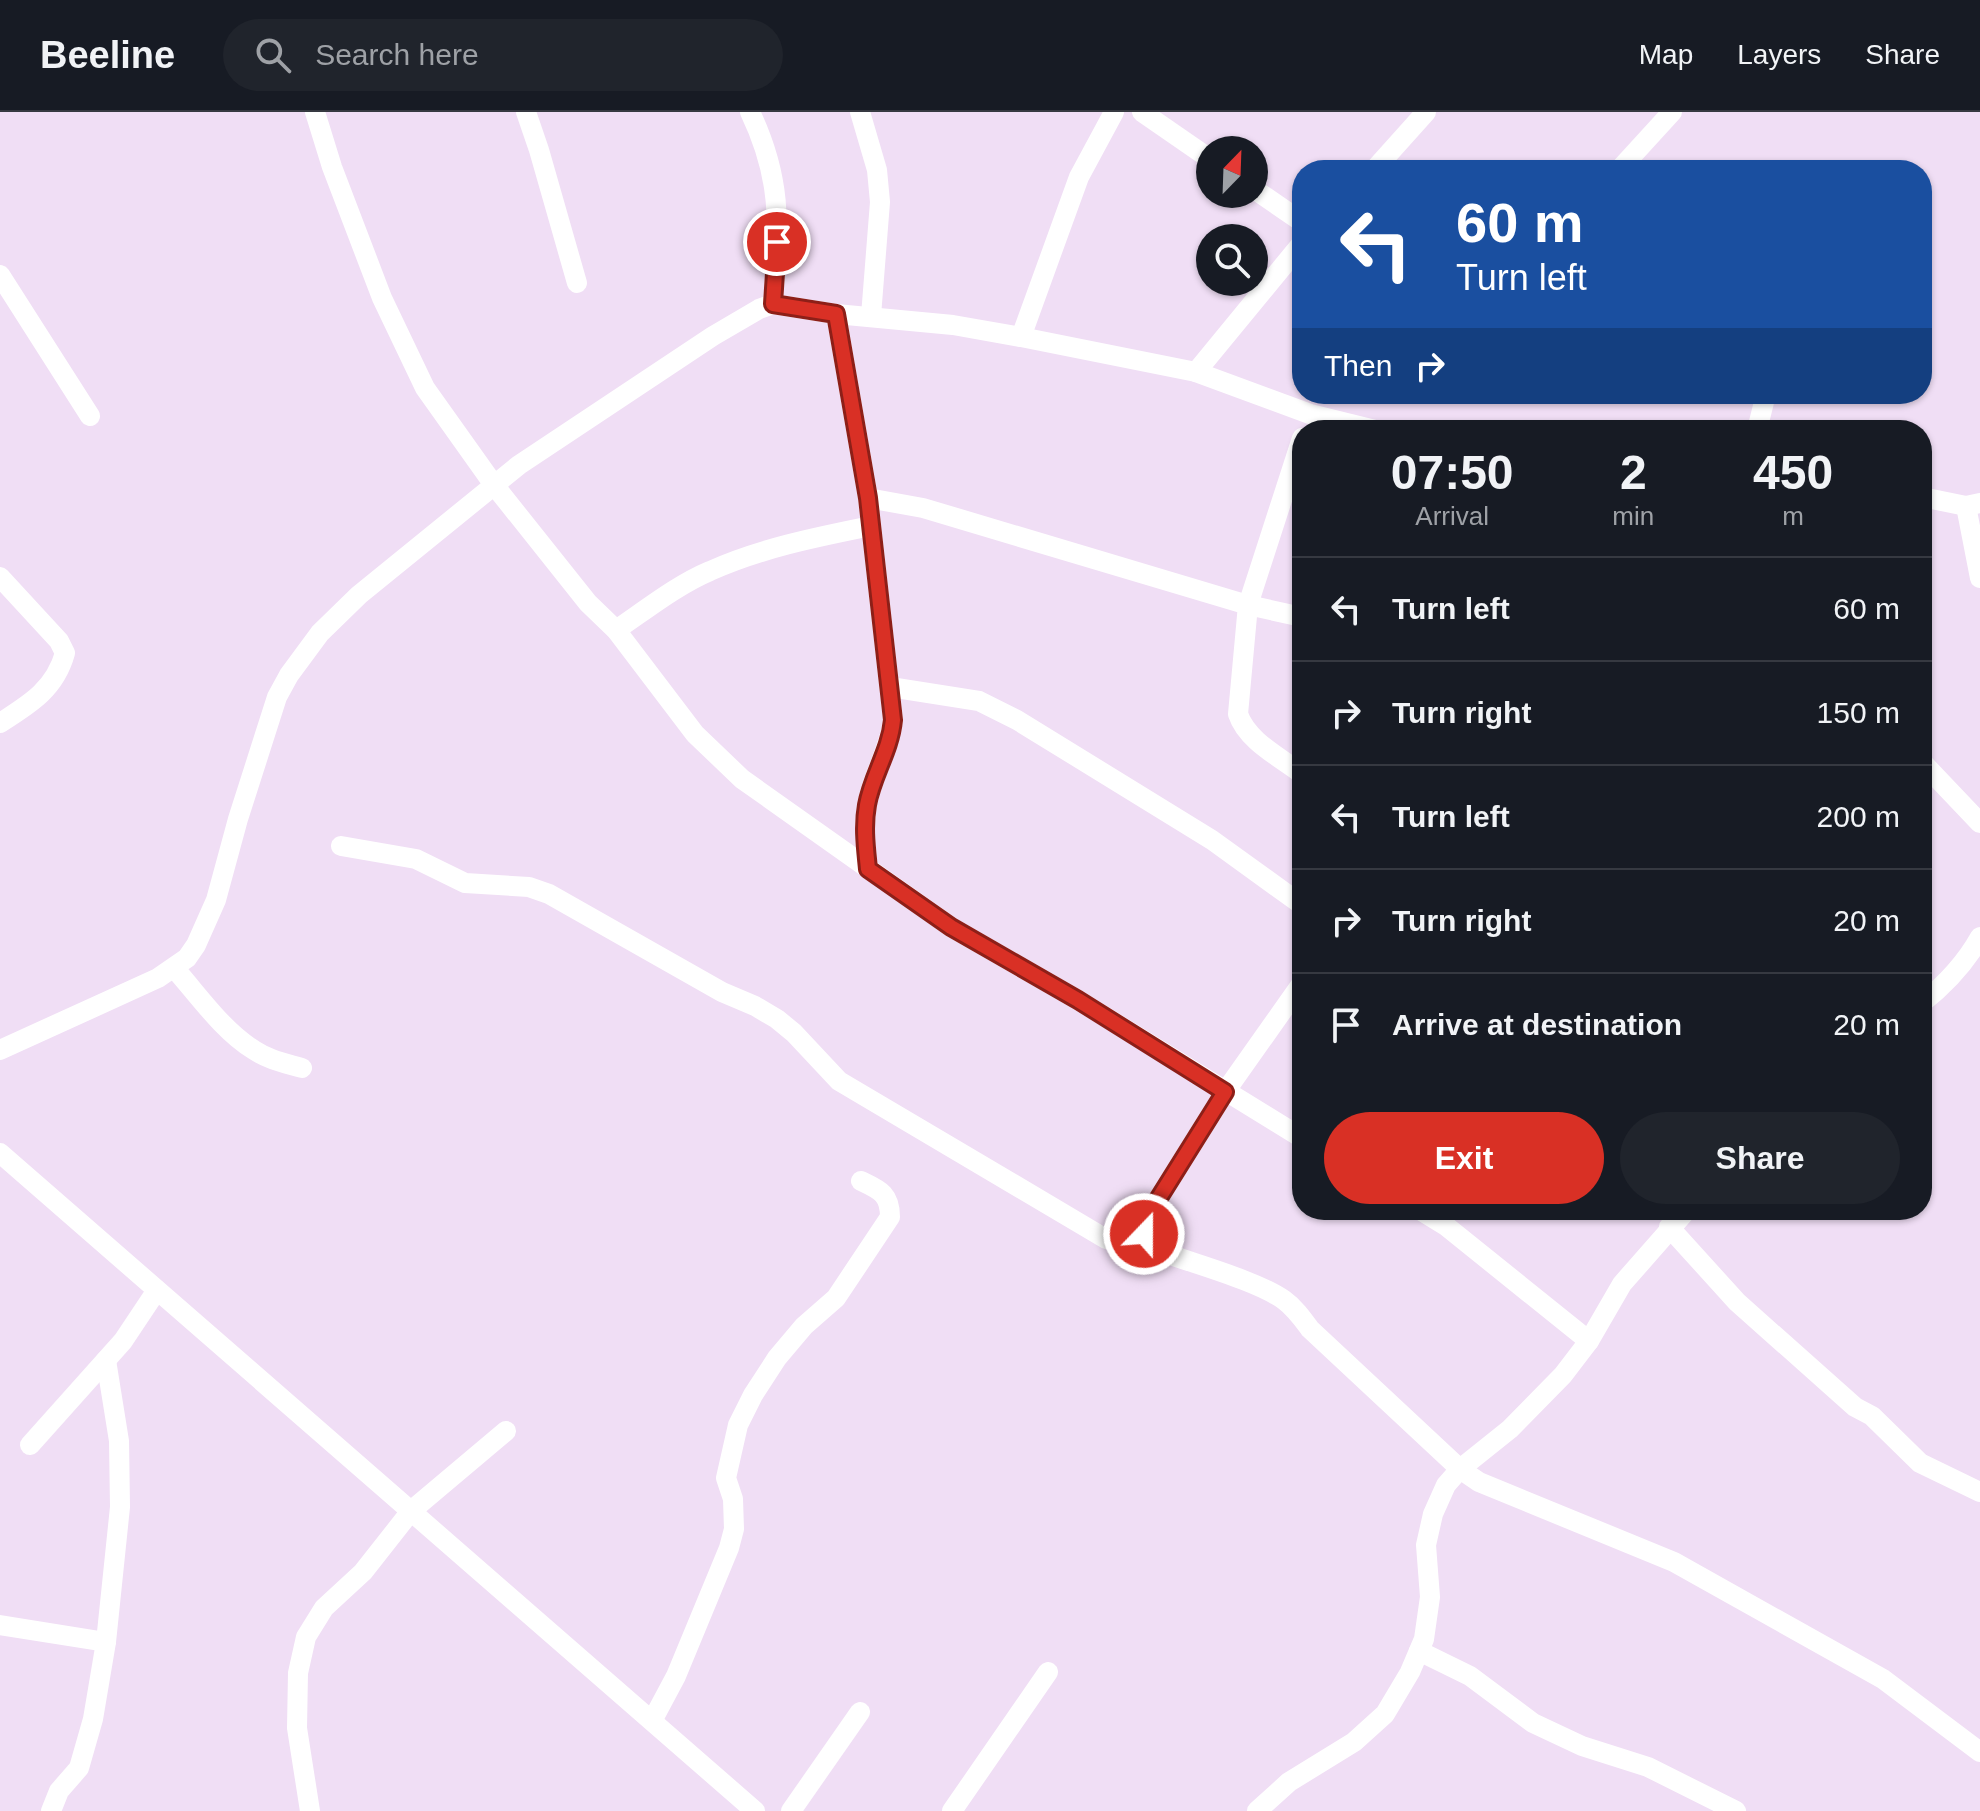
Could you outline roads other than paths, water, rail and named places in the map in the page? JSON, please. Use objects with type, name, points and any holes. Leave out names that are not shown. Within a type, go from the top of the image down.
[{"type":"street","points":[[315,112],[332,167],[376,283],[410,358],[445,419],[588,603],[616,630],[695,734],[742,779],[951,927],[1078,1000],[1292,1132]]},
{"type":"street","points":[[526,112],[577,283]]},
{"type":"street","points":[[750,112],[772,168],[777,202],[773,304]]},
{"type":"street","points":[[860,112],[877,170],[880,202],[871,316]]},
{"type":"street","points":[[1021,337],[1079,177],[1114,112]]},
{"type":"street","points":[[1142,112],[1196,149]]},
{"type":"street","points":[[1383,160],[1426,112]]},
{"type":"street","points":[[1628,160],[1672,112]]},
{"type":"street","points":[[1268,199],[1292,215]]},
{"type":"street","points":[[1196,372],[1292,255]]},
{"type":"street","points":[[0,275],[90,416]]},
{"type":"street","points":[[0,1050],[175,969],[196,945],[216,900],[277,697],[320,633],[359,595],[519,465],[745,316],[773,304],[836,314],[953,325],[1021,337],[1196,372],[1303,420]]},
{"type":"street","points":[[836,314],[868,498],[893,720],[891,741],[867,803],[868,869]]},
{"type":"street","points":[[1292,469],[1248,605],[1238,714],[1242,727],[1251,736],[1292,767]]},
{"type":"street","points":[[868,498],[923,508],[1248,605],[1292,615]]},
{"type":"street","points":[[1932,499],[1973,505],[1980,578]]},
{"type":"street","points":[[616,630],[712,570],[803,540],[871,526]]},
{"type":"street","points":[[0,577],[59,641],[65,653],[60,672],[36,700],[0,723]]},
{"type":"street","points":[[890,687],[979,701],[1017,720],[1212,840],[1292,898]]},
{"type":"street","points":[[1932,773],[1980,823]]},
{"type":"street","points":[[341,846],[416,859],[465,883],[519,885],[549,894],[722,992],[777,1019],[839,1081],[1106,1239],[1124,1242],[1144,1234]]},
{"type":"street","points":[[1932,990],[1953,976],[1980,937]]},
{"type":"street","points":[[175,969],[233,1034],[273,1060],[302,1068]]},
{"type":"street","points":[[1292,997],[1225,1092],[1152,1209],[1144,1234],[1152,1244],[1165,1253],[1268,1291],[1284,1300],[1310,1329],[1460,1469],[1479,1482],[1674,1562],[1883,1679],[1980,1752]]},
{"type":"street","points":[[0,1153],[755,1811]]},
{"type":"street","points":[[652,1721],[676,1676],[729,1548],[734,1529],[733,1499],[726,1478],[738,1425],[777,1358],[804,1326],[836,1298],[890,1217],[890,1204],[879,1190],[861,1181]]},
{"type":"street","points":[[1436,1220],[1589,1341]]},
{"type":"street","points":[[1257,1811],[1289,1782],[1354,1742],[1385,1714],[1410,1672],[1424,1639],[1430,1597],[1426,1545],[1430,1524],[1446,1485],[1460,1469],[1510,1429],[1563,1375],[1589,1341],[1622,1284],[1676,1220]]},
{"type":"street","points":[[1669,1227],[1737,1302],[1855,1407],[1872,1416],[1920,1463],[1980,1492]]},
{"type":"street","points":[[30,1445],[123,1341],[157,1290]]},
{"type":"street","points":[[51,1811],[59,1791],[79,1768],[93,1719],[106,1642],[120,1507],[119,1441],[106,1360]]},
{"type":"street","points":[[310,1811],[297,1728],[298,1673],[306,1637],[324,1608],[363,1572],[411,1511],[506,1431]]},
{"type":"street","points":[[0,1625],[106,1642]]},
{"type":"street","points":[[1419,1651],[1470,1676],[1533,1723],[1582,1746],[1648,1767],[1736,1811]]},
{"type":"street","points":[[952,1811],[1048,1672]]},
{"type":"street","points":[[791,1811],[860,1712]]}]
